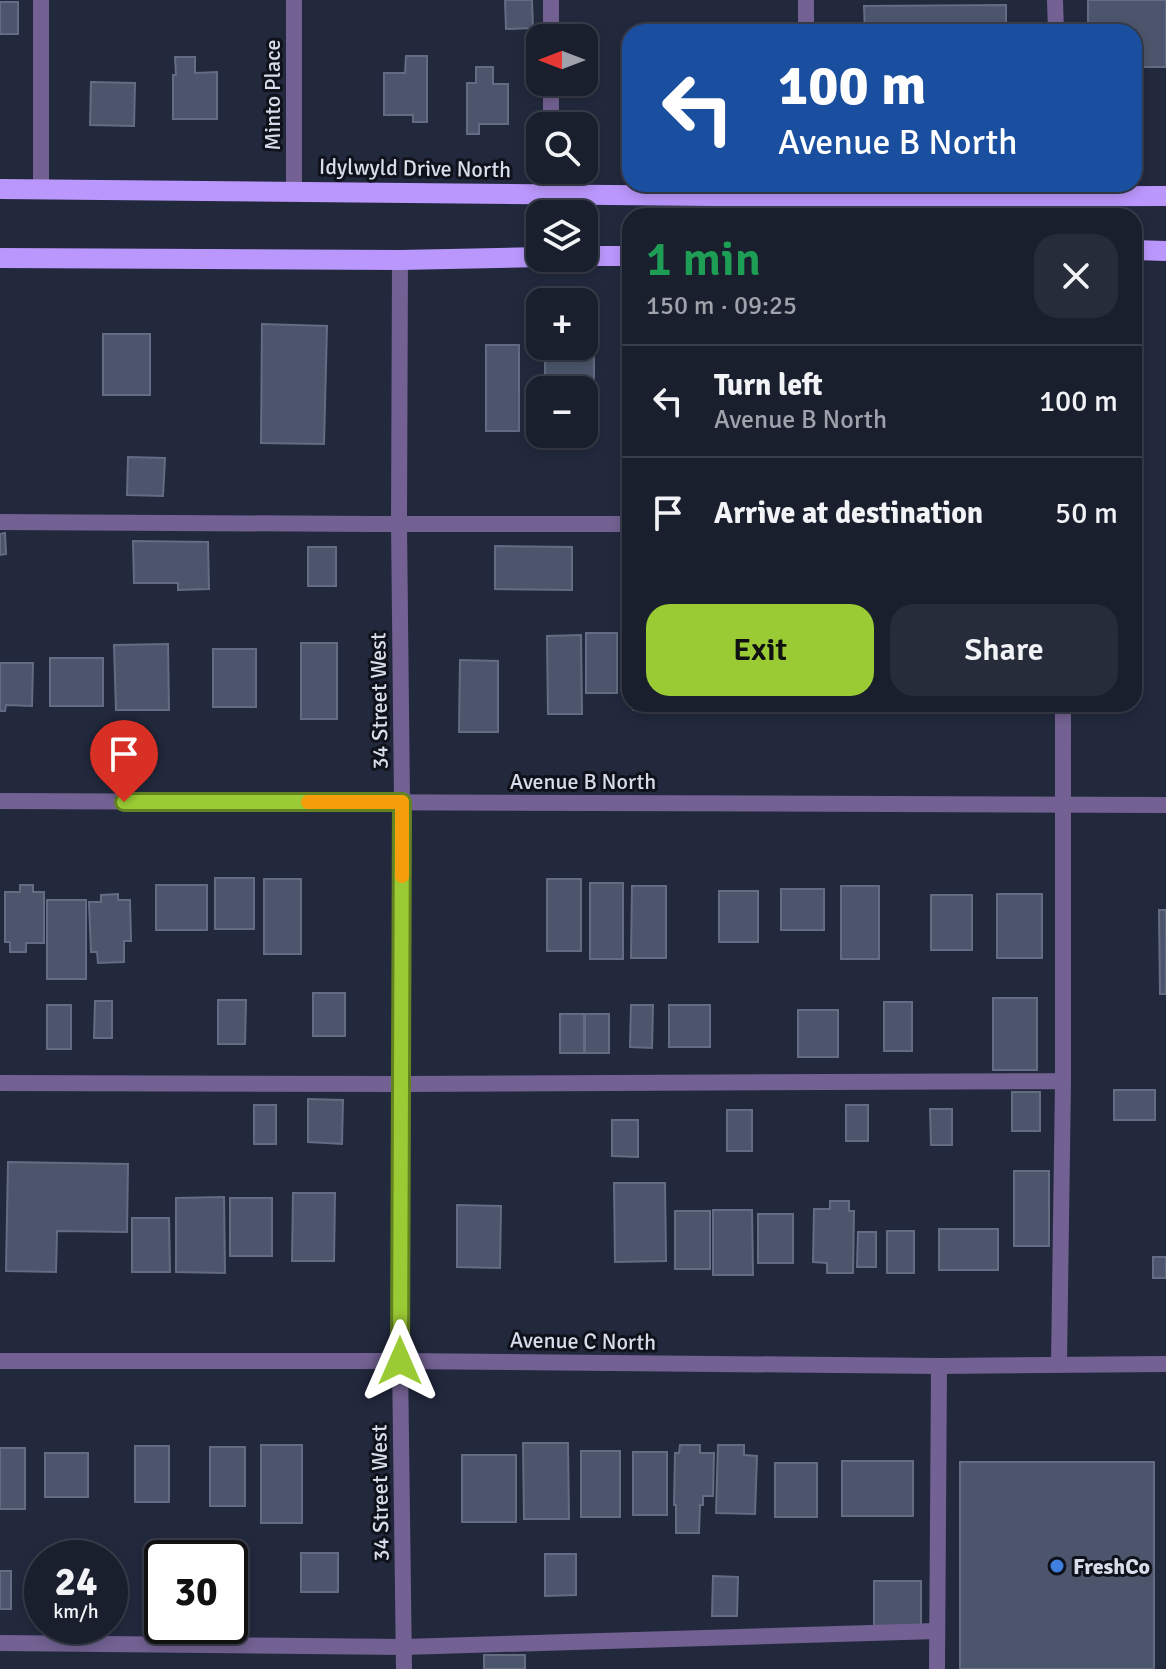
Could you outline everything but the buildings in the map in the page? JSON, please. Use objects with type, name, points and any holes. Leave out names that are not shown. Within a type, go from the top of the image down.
[{"type":"main road","name":"Idylwyld Drive North","points":[[0,189],[551,194],[678,192]]},
{"type":"main road","name":"Idylwyld Drive North","points":[[1093,192],[1166,196]]},
{"type":"main road","points":[[1142,250],[1166,251]]},
{"type":"main road","points":[[598,256],[622,256]]},
{"type":"main road","points":[[0,258],[400,260],[526,257]]},
{"type":"street","points":[[41,0],[41,189]]},
{"type":"street","name":"Minto Place","points":[[294,0],[294,191]]},
{"type":"street","points":[[551,0],[551,24]]},
{"type":"street","points":[[806,0],[806,24]]},
{"type":"street","points":[[1055,0],[1056,24]]},
{"type":"street","points":[[551,184],[551,194]]},
{"type":"street","name":"34 Street West","points":[[400,260],[400,1361],[404,1669]]},
{"type":"street","points":[[0,522],[622,524]]},
{"type":"street","points":[[1059,1364],[1063,712]]},
{"type":"street","name":"Avenue B North","points":[[0,801],[1166,805]]},
{"type":"street","points":[[0,1083],[1063,1081]]},
{"type":"street","name":"Avenue C North","points":[[0,1361],[939,1366],[1166,1364]]},
{"type":"street","points":[[937,1669],[939,1366]]},
{"type":"street","points":[[0,1643],[404,1647],[937,1631]]},
{"type":"slow traffic","points":[[308,802],[402,802],[402,876]]},
{"type":"place","name":"FreshCo","points":[[1057,1566]]},
{"type":"route","points":[[124,802],[402,802],[400,1361]]}]
